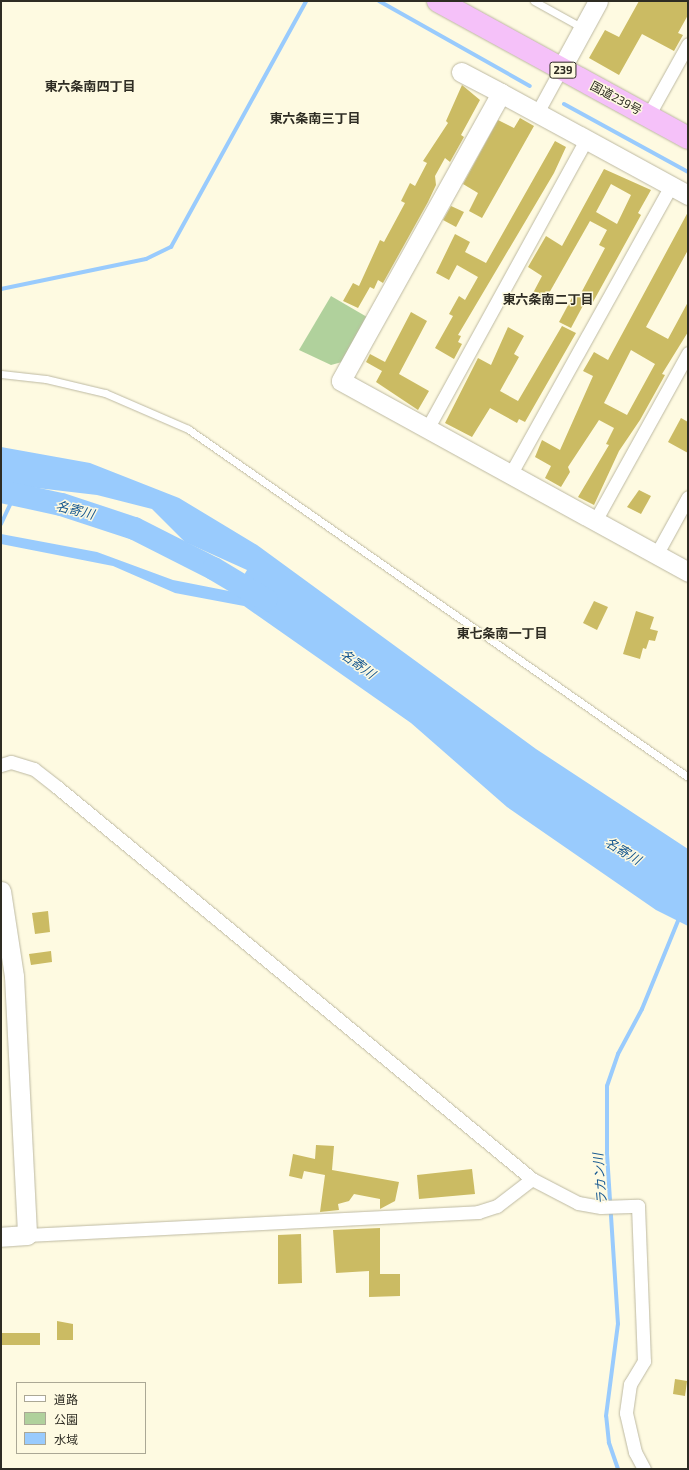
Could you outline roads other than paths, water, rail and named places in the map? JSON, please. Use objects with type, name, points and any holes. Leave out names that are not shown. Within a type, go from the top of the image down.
[{"type":"highway","name":"国道239号","points":[[438,1],[688,138]]},
{"type":"street","points":[[537,113],[598,1]]},
{"type":"street","points":[[648,116],[688,44]]},
{"type":"street","points":[[461,72],[688,195]]},
{"type":"street","points":[[501,93],[341,381],[688,572]]},
{"type":"street","points":[[426,429],[586,140]]},
{"type":"street","points":[[510,475],[671,186]]},
{"type":"street","points":[[595,521],[687,357]]},
{"type":"street","points":[[656,554],[688,497]]},
{"type":"street","points":[[1,765],[11,762],[34,769],[532,1179],[578,1203],[601,1207],[638,1206],[643,1259],[644,1361],[630,1384],[626,1412],[635,1452],[644,1469]]},
{"type":"street","points":[[1,891],[14,984],[27,1234]]},
{"type":"street","points":[[1,1237],[27,1234],[478,1212],[497,1206],[532,1179]]},
{"type":"lane","points":[[534,1],[584,28]]},
{"type":"lane","points":[[1,374],[46,379],[105,393],[188,429],[688,777]]},
{"type":"water","points":[[1,447],[90,463],[179,498],[257,545],[536,749],[688,849],[688,926],[656,910],[507,807],[411,723],[244,606],[175,593],[113,566],[1,544],[1,534],[97,552],[173,580],[234,592],[247,570],[185,542],[152,509],[97,495],[20,486],[1,489]]},
{"type":"waterway","points":[[1,289],[146,259],[171,247],[306,1]]},
{"type":"waterway","points":[[379,1],[530,86]]},
{"type":"waterway","points":[[564,104],[688,172]]},
{"type":"waterway","name":"名寄川","points":[[1,491],[61,504],[134,528],[213,568],[265,599]]},
{"type":"waterway","points":[[1,524],[15,494]]},
{"type":"waterway","name":"ラカン川","points":[[618,1469],[609,1443],[606,1416],[618,1324],[607,1152],[607,1086],[618,1054],[642,1009],[680,916]]},
{"type":"district","name":"東六条南四丁目","points":[[90,86]]},
{"type":"district","name":"東六条南三丁目","points":[[315,118]]},
{"type":"district","name":"東六条南二丁目","points":[[548,299]]},
{"type":"district","name":"東七条南一丁目","points":[[502,633]]}]
